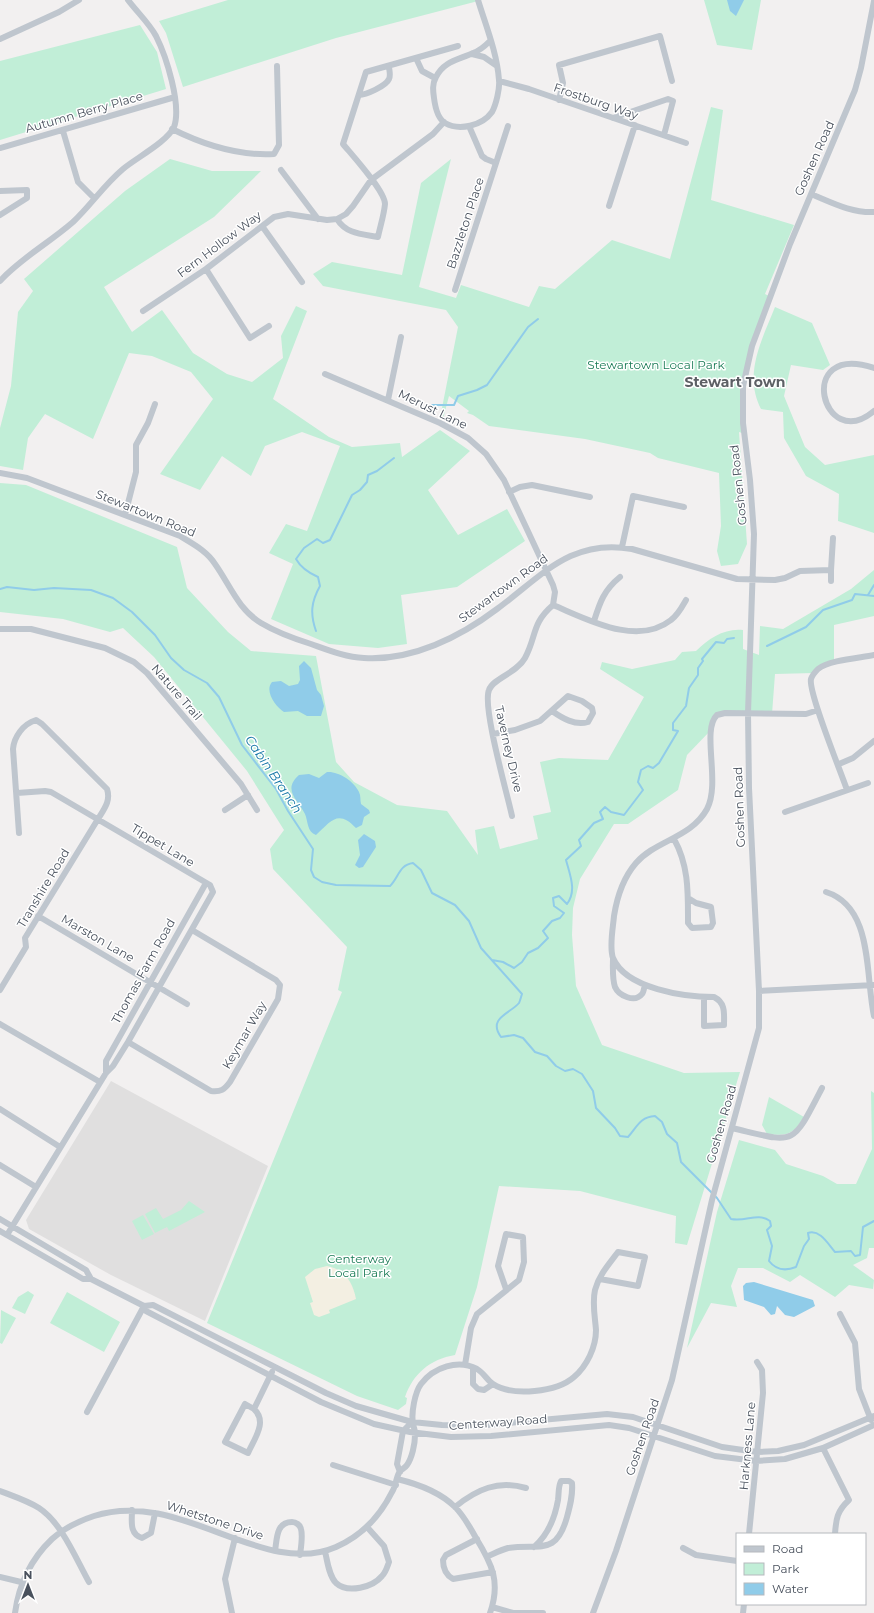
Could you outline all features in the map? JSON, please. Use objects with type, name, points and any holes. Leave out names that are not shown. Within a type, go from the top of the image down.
[{"type":"street","points":[[0,39],[58,12],[79,0]]},
{"type":"street","points":[[0,281],[10,270],[73,221],[119,173],[161,142],[172,129],[176,112],[175,97],[165,60],[156,36],[128,0]]},
{"type":"street","points":[[478,0],[497,66],[499,81],[492,112],[483,120],[469,126],[456,127],[444,122],[438,114],[433,90],[435,78],[447,64],[459,57],[472,54],[484,56],[497,66]]},
{"type":"street","name":"Goshen Road","points":[[593,1613],[616,1551],[676,1365],[712,1200],[758,1034],[760,1018],[750,839],[748,713],[753,580],[752,511],[743,423],[745,374],[752,346],[790,244],[854,90],[861,68],[874,1]]},
{"type":"street","points":[[559,100],[563,83],[559,65],[660,36],[672,81]]},
{"type":"street","points":[[472,54],[490,41]]},
{"type":"street","points":[[444,122],[433,134],[371,180],[353,206],[337,219],[344,228],[352,232],[378,237],[385,204],[380,190],[371,180],[343,144],[366,72],[458,46]]},
{"type":"street","points":[[416,58],[422,71],[435,78]]},
{"type":"street","points":[[172,129],[209,145],[264,155],[274,154],[278,145],[277,66]]},
{"type":"street","points":[[359,95],[367,95],[387,81],[390,75],[389,66]]},
{"type":"street","name":"Frostburg Way","points":[[499,81],[686,143]]},
{"type":"street","name":"Autumn Berry Place","points":[[0,148],[63,131],[175,97]]},
{"type":"street","points":[[612,118],[668,100],[673,101],[664,135]]},
{"type":"street","points":[[609,206],[635,125]]},
{"type":"street","points":[[469,126],[482,156],[496,163]]},
{"type":"street","name":"Bazzleton Place","points":[[454,290],[508,126]]},
{"type":"street","points":[[63,131],[78,182],[94,198]]},
{"type":"street","points":[[281,170],[318,219]]},
{"type":"street","points":[[0,191],[27,190],[27,198],[0,215]]},
{"type":"street","points":[[811,194],[862,213],[874,212]]},
{"type":"street","name":"Fern Hollow Way","points":[[143,311],[206,269],[274,217],[281,214],[327,220],[337,219]]},
{"type":"street","points":[[262,226],[302,282]]},
{"type":"street","points":[[206,269],[250,338],[269,326]]},
{"type":"street","points":[[388,400],[401,337]]},
{"type":"street","points":[[874,368],[858,363],[840,365],[831,372],[825,380],[823,393],[829,410],[837,417],[847,420],[859,420],[874,411]]},
{"type":"street","name":"Merust Lane","points":[[325,374],[440,423],[468,438],[489,458],[509,492],[546,571]]},
{"type":"street","points":[[125,515],[136,472],[136,445],[148,423],[155,404]]},
{"type":"street","name":"Stewartown Road","points":[[0,472],[27,478],[180,536],[199,547],[215,564],[230,591],[249,614],[261,624],[298,640],[342,655],[364,658],[395,656],[415,652],[438,643],[462,631],[496,610],[563,559],[596,547],[622,547],[737,579],[780,580],[800,571],[831,570]]},
{"type":"street","points":[[509,492],[520,487],[532,485],[590,497]]},
{"type":"street","points":[[622,547],[633,496],[684,507]]},
{"type":"street","points":[[831,581],[833,538]]},
{"type":"street","points":[[546,571],[553,585],[553,605],[594,621],[626,631],[647,631],[671,621],[686,600]]},
{"type":"street","points":[[594,621],[602,596],[620,577]]},
{"type":"street","name":"Taverney Drive","points":[[512,816],[487,707],[488,690],[495,682],[512,673],[520,666],[525,658],[538,621],[553,605]]},
{"type":"street","name":"Nature Trail","points":[[0,629],[31,629],[105,648],[134,662],[147,673],[241,784],[258,810]]},
{"type":"street","points":[[847,790],[839,764],[818,710],[811,688],[811,679],[819,669],[825,665],[874,655]]},
{"type":"street","points":[[493,734],[515,730],[540,721],[552,711],[563,698],[572,696],[592,708],[593,713],[588,722],[575,723],[566,720],[552,711]]},
{"type":"street","points":[[645,984],[642,994],[637,997],[629,998],[622,995],[616,989],[614,982],[613,927],[618,895],[634,864],[645,853],[674,839],[700,820],[712,797],[711,724],[713,719],[717,715],[725,713],[806,714],[818,710]]},
{"type":"street","name":"Transhire Road","points":[[0,990],[26,947],[25,938],[98,819],[107,803],[109,795],[107,789],[42,724],[36,720],[29,722],[14,739],[13,749],[19,832]]},
{"type":"street","points":[[839,764],[854,758],[874,741]]},
{"type":"street","points":[[785,812],[868,783]]},
{"type":"street","points":[[16,793],[51,792],[98,819]]},
{"type":"street","points":[[225,810],[248,795]]},
{"type":"street","name":"Tippet Lane","points":[[98,819],[210,885],[213,892]]},
{"type":"street","points":[[674,839],[681,852],[686,867],[689,926],[692,928],[711,927],[713,923],[711,907],[696,903],[688,898]]},
{"type":"street","name":"Thomas Farm Road","points":[[106,1073],[106,1061],[206,883]]},
{"type":"street","name":"Thomas Farm Road","points":[[7,1235],[100,1082],[113,1066],[128,1042],[213,892]]},
{"type":"street","points":[[826,892],[837,895],[848,903],[858,920],[868,950],[874,1016]]},
{"type":"street","name":"Marston Lane","points":[[38,916],[187,1004]]},
{"type":"street","name":"Keymar Way","points":[[128,1042],[211,1091],[219,1092],[225,1089],[230,1082],[278,999],[280,985],[276,980],[192,930]]},
{"type":"street","points":[[613,958],[627,976],[645,984],[674,993],[714,997],[719,1000],[724,1008],[724,1025],[704,1026],[704,997]]},
{"type":"street","points":[[759,991],[872,985]]},
{"type":"street","points":[[0,1024],[100,1082]]},
{"type":"street","points":[[732,1128],[780,1139],[790,1137],[798,1131],[804,1123],[822,1088]]},
{"type":"street","points":[[0,1109],[60,1147]]},
{"type":"street","points":[[0,1165],[36,1187]]},
{"type":"street","name":"Centerway Road","points":[[0,1219],[86,1270],[91,1279]]},
{"type":"street","name":"Centerway Road","points":[[0,1231],[83,1279],[91,1279],[144,1306],[153,1305],[356,1406],[412,1422],[476,1426],[607,1414],[633,1417],[722,1447],[757,1452],[778,1451],[804,1445],[872,1417]]},
{"type":"street","points":[[465,1365],[471,1328],[477,1314],[519,1280],[524,1262],[523,1237],[506,1234],[498,1266],[506,1289]]},
{"type":"street","points":[[416,1433],[412,1422],[416,1397],[422,1383],[440,1369],[452,1365],[465,1365],[486,1376],[493,1384],[510,1389],[541,1391],[552,1389],[572,1379],[584,1365],[593,1348],[596,1331],[595,1291],[600,1279],[618,1252],[645,1257],[638,1286],[600,1279]]},
{"type":"street","points":[[87,1412],[144,1306]]},
{"type":"street","name":"Centerway Road","points":[[144,1306],[146,1311],[321,1402],[374,1424],[403,1431],[451,1437],[484,1436],[608,1425],[629,1428],[715,1456],[756,1461],[785,1459],[823,1448],[874,1426]]},
{"type":"street","points":[[840,1314],[855,1343],[859,1389],[872,1417],[874,1426]]},
{"type":"street","name":"Harkness Lane","points":[[749,1533],[763,1382],[762,1370],[757,1362]]},
{"type":"street","points":[[254,1409],[275,1367]]},
{"type":"street","points":[[473,1368],[474,1384],[478,1390],[484,1390],[493,1384]]},
{"type":"street","points":[[245,1404],[254,1409],[259,1414],[261,1421],[260,1428],[248,1453],[225,1442],[245,1404]]},
{"type":"street","points":[[403,1431],[412,1422]]},
{"type":"street","name":"Whetstone Drive","points":[[400,1472],[397,1464],[403,1431]]},
{"type":"street","name":"Whetstone Drive","points":[[15,1613],[21,1582],[38,1553],[60,1531],[102,1513],[132,1510],[155,1512],[182,1519],[275,1551],[300,1554],[325,1551],[347,1541],[367,1527],[385,1505],[397,1482],[400,1472],[407,1465],[416,1433]]},
{"type":"street","points":[[823,1448],[849,1500],[841,1507],[836,1516],[835,1533]]},
{"type":"street","points":[[333,1465],[428,1489],[455,1507],[488,1556],[493,1572],[495,1591],[491,1610],[513,1613],[543,1613]]},
{"type":"street","points":[[488,1556],[507,1549],[534,1546],[553,1543],[560,1535],[571,1498],[572,1483],[569,1481],[561,1481],[557,1507],[551,1524],[541,1541],[534,1546]]},
{"type":"street","points":[[455,1507],[468,1496],[483,1489],[508,1484],[526,1488]]},
{"type":"street","points":[[0,1491],[40,1509],[60,1531],[89,1582]]},
{"type":"street","points":[[132,1510],[132,1530],[137,1537],[142,1538],[151,1533],[155,1512]]},
{"type":"street","points":[[275,1551],[280,1526],[284,1522],[294,1522],[300,1526],[302,1531],[300,1554]]},
{"type":"street","points":[[325,1551],[331,1573],[336,1583],[347,1588],[356,1589],[375,1582],[382,1578],[389,1562],[384,1546],[367,1527]]},
{"type":"street","points":[[232,1613],[225,1579],[235,1538]]},
{"type":"street","points":[[477,1539],[446,1555],[443,1560],[443,1566],[448,1577],[453,1579],[493,1572]]},
{"type":"street","points":[[683,1548],[696,1555],[736,1562]]},
{"type":"street","points":[[0,1578],[21,1582]]},
{"type":"shaded area","points":[[111,1081],[268,1166],[205,1321],[111,1275],[29,1229],[26,1220]]},
{"type":"green space","points":[[228,0],[482,0],[336,38],[183,87],[166,33],[159,21]]},
{"type":"green space","points":[[704,0],[761,0],[752,50],[717,45]]},
{"type":"green space","points":[[140,25],[157,52],[166,89],[0,140],[0,61]]},
{"type":"green space","name":"Stewartown Local Park","points":[[711,107],[723,110],[711,200],[794,225],[765,294],[769,296],[747,361],[742,433],[739,432],[747,544],[738,564],[721,566],[717,551],[721,526],[719,473],[658,458],[650,453],[585,439],[489,426],[473,415],[467,413],[469,411],[449,396],[443,419],[440,418],[458,327],[446,310],[323,286],[313,274],[332,262],[402,275],[421,183],[451,159],[419,287],[456,298],[461,285],[529,307],[539,286],[555,289],[612,240],[670,259]]},
{"type":"green space","points":[[170,159],[212,171],[261,171],[214,217],[104,287],[132,332],[162,310],[193,353],[227,374],[252,382],[283,358],[281,336],[296,306],[307,311],[273,399],[329,437],[352,447],[400,443],[402,457],[440,430],[470,451],[428,490],[458,535],[507,509],[525,541],[457,587],[401,595],[407,644],[378,648],[329,644],[271,619],[293,564],[269,553],[286,524],[307,531],[340,446],[302,432],[265,446],[251,476],[222,456],[200,490],[160,474],[213,399],[191,372],[152,356],[129,353],[93,439],[45,414],[28,438],[23,470],[0,466],[0,428],[11,386],[18,312],[33,291],[24,279],[125,191]]},
{"type":"green space","points":[[775,307],[812,323],[830,365],[823,370],[791,365],[784,396],[805,447],[825,465],[874,455],[874,533],[838,521],[839,494],[806,476],[784,438],[783,412],[761,409],[756,396],[754,370],[760,345]]},
{"type":"green space","name":"Centerway Local Park","points":[[0,483],[26,485],[177,547],[187,588],[228,632],[251,651],[316,656],[336,762],[354,782],[397,805],[447,811],[478,855],[475,830],[494,826],[500,849],[538,839],[533,816],[551,812],[540,762],[559,758],[608,760],[644,697],[600,669],[602,662],[632,669],[675,660],[682,652],[696,651],[712,638],[724,632],[736,630],[743,630],[743,649],[759,655],[760,626],[783,629],[851,589],[874,570],[874,616],[834,625],[834,663],[814,673],[775,674],[772,714],[717,715],[711,730],[687,755],[678,790],[628,824],[614,824],[580,879],[573,908],[572,935],[576,986],[602,1045],[684,1073],[740,1072],[687,1245],[675,1243],[676,1216],[580,1191],[499,1186],[477,1287],[455,1355],[438,1360],[424,1369],[408,1389],[405,1397],[407,1398],[406,1404],[398,1410],[357,1396],[207,1323],[342,992],[338,990],[347,947],[273,869],[270,849],[284,830],[247,771],[154,657],[123,628],[110,632],[63,619],[0,612]]},
{"type":"green space","points":[[871,1091],[874,1093],[874,1248],[869,1248],[867,1258],[853,1265],[874,1280],[873,1289],[849,1285],[835,1297],[800,1275],[790,1282],[763,1268],[738,1268],[731,1286],[737,1307],[711,1303],[687,1348],[717,1212],[739,1140],[775,1150],[786,1164],[823,1176],[837,1184],[856,1184],[872,1149]]},
{"type":"green space","points":[[769,1097],[804,1117],[793,1131],[780,1135],[767,1134],[762,1125]]},
{"type":"green space","points":[[189,1201],[205,1212],[169,1231],[167,1227],[155,1233],[145,1214],[156,1208],[163,1219],[181,1210]]},
{"type":"green space","points":[[143,1215],[154,1234],[142,1240],[132,1221]]},
{"type":"green space","points":[[28,1291],[34,1295],[25,1314],[12,1308],[18,1297]]},
{"type":"green space","points":[[67,1292],[120,1322],[104,1352],[50,1323]]},
{"type":"green space","points":[[1,1310],[16,1318],[2,1344],[0,1343]]},
{"type":"sand","points":[[327,1266],[338,1270],[347,1277],[353,1287],[356,1299],[329,1310],[330,1313],[319,1317],[314,1315],[310,1303],[313,1302],[305,1277],[315,1269]]},
{"type":"water","points":[[727,0],[744,0],[736,16],[730,11]]},
{"type":"water","points":[[304,661],[311,668],[317,690],[321,695],[324,706],[321,716],[307,716],[298,711],[284,712],[275,703],[270,694],[269,690],[272,682],[281,681],[289,686],[298,684],[300,680],[299,666]]},
{"type":"water","points":[[327,772],[336,773],[350,781],[357,788],[360,794],[361,804],[369,810],[370,813],[364,817],[362,825],[356,828],[350,822],[339,818],[335,819],[316,835],[309,829],[305,814],[293,795],[292,785],[294,780],[299,775],[309,774],[319,778]]},
{"type":"water","points":[[364,834],[375,841],[376,847],[363,867],[359,868],[355,865],[360,855],[358,840]]},
{"type":"water","points":[[754,1282],[813,1300],[815,1306],[794,1317],[785,1315],[777,1306],[775,1314],[771,1315],[764,1307],[744,1300],[743,1286],[746,1283]]},
{"type":"waterway","points":[[432,405],[454,405],[458,396],[487,385],[528,327],[538,319]]},
{"type":"waterway","points":[[316,631],[312,608],[320,586],[318,577],[306,570],[296,559],[304,548],[317,539],[323,543],[330,540],[352,495],[360,490],[367,482],[368,475],[377,471],[394,458]]},
{"type":"waterway","points":[[868,595],[874,585]]},
{"type":"waterway","name":"Cabin Branch","points":[[0,589],[7,587],[34,590],[54,588],[91,590],[113,598],[132,612],[155,635],[171,658],[184,670],[207,683],[219,697],[242,745],[276,789],[288,811],[313,849],[311,870],[314,877],[322,882],[336,885],[390,886],[402,869],[408,864],[413,863],[421,870],[432,893],[455,905],[469,921],[481,948],[522,994],[519,1003],[498,1021],[497,1030],[501,1037],[514,1035],[523,1038],[535,1052],[547,1056],[556,1066],[565,1071],[573,1069],[582,1074],[593,1091],[596,1108],[615,1128],[620,1136],[628,1137],[642,1120],[655,1116],[662,1122],[667,1134],[677,1143],[681,1162],[717,1198],[731,1219],[737,1220],[761,1217],[770,1221],[771,1226],[767,1230],[772,1246],[769,1261],[772,1264],[781,1269],[796,1267],[804,1246],[809,1239],[808,1233],[812,1232],[820,1235],[835,1252],[851,1251],[855,1256],[860,1255],[863,1227],[874,1221]]},
{"type":"waterway","points":[[767,646],[806,627],[823,610],[852,600],[855,594],[874,596]]},
{"type":"waterway","points":[[492,960],[503,962],[514,968],[522,962],[528,953],[538,948],[548,938],[543,931],[552,921],[560,918],[564,913],[554,906],[553,898],[559,896],[567,904],[572,894],[571,877],[566,860],[581,846],[579,840],[594,823],[603,819],[600,812],[605,807],[611,812],[624,815],[643,790],[638,782],[641,770],[648,766],[653,768],[659,763],[678,731],[673,730],[673,723],[686,706],[689,688],[698,675],[698,668],[703,661],[702,659],[716,642],[724,643],[727,639],[734,638]]},
{"type":"district","name":"Stewart Town","points":[[735,382]]}]
